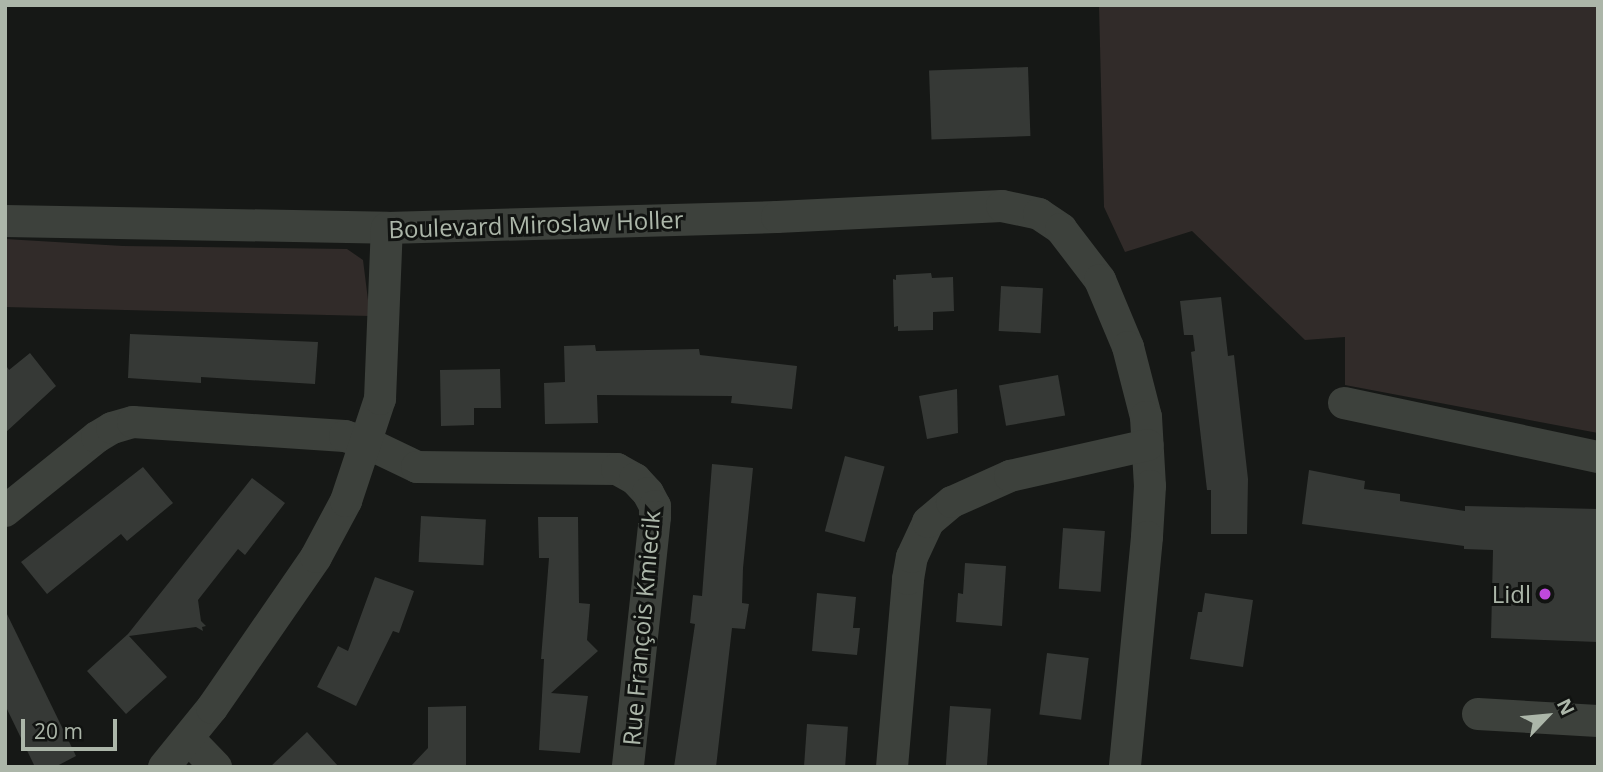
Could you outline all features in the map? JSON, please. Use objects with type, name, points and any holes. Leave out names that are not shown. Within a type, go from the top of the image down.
[{"type":"street","name":"Boulevard Miroslaw Holler","points":[[5,221],[387,228],[777,217],[1002,206],[1039,214],[1061,229],[1089,262],[1119,319],[1142,396],[1147,445]]},
{"type":"street","points":[[164,767],[189,739],[316,557],[346,500],[367,443],[384,374],[387,228]]},
{"type":"street","points":[[1344,403],[1598,457]]},
{"type":"street","name":"Rue François Kmiecik","points":[[5,511],[97,437],[112,428],[133,422],[323,433],[367,443],[416,467],[617,469],[635,479],[648,493],[655,506],[628,767]]},
{"type":"street","points":[[892,767],[908,579],[912,557],[928,523],[951,502],[1010,476],[1147,445],[1150,486],[1147,537],[1125,767]]},
{"type":"street","points":[[1478,714],[1598,721]]},
{"type":"street","points":[[189,739],[216,767]]},
{"type":"shaded area","points":[[1099,5],[1598,5],[1598,433],[1345,385],[1345,337],[1305,340],[1192,231],[1125,252],[1104,207]]},
{"type":"shaded area","points":[[5,239],[123,246],[347,249],[363,260],[370,316],[5,307]]},
{"type":"building","points":[[1028,67],[1030,136],[931,139],[929,70]]},
{"type":"building","points":[[931,273],[932,278],[953,277],[954,311],[933,312],[933,330],[898,331],[898,326],[894,327],[893,279],[896,280],[896,275]]},
{"type":"building","points":[[1001,286],[1043,288],[1041,333],[999,331]]},
{"type":"building","points":[[1221,297],[1228,356],[1234,355],[1248,479],[1247,534],[1211,534],[1211,490],[1207,490],[1191,352],[1195,351],[1193,335],[1184,335],[1180,301]]},
{"type":"building","points":[[130,334],[318,342],[315,384],[201,377],[201,383],[128,378]]},
{"type":"building","points":[[595,345],[596,351],[699,349],[700,355],[797,366],[792,409],[731,403],[732,396],[597,395],[598,423],[545,424],[544,383],[565,382],[564,346]]},
{"type":"building","points":[[30,353],[56,386],[5,433],[5,364],[9,370]]},
{"type":"building","points":[[500,369],[501,408],[474,408],[474,425],[441,426],[440,370]]},
{"type":"building","points":[[1058,375],[1065,415],[1006,426],[999,385]]},
{"type":"building","points":[[957,389],[958,433],[927,439],[919,396]]},
{"type":"building","points":[[845,456],[885,467],[864,542],[825,531]]},
{"type":"building","points":[[712,464],[753,468],[743,568],[742,603],[749,604],[745,629],[732,628],[716,767],[674,767],[695,624],[690,623],[693,595],[702,596]]},
{"type":"building","points":[[143,467],[173,503],[127,541],[121,534],[47,594],[21,562]]},
{"type":"building","name":"Lidl","points":[[1309,470],[1365,481],[1364,489],[1400,494],[1400,501],[1465,511],[1465,506],[1598,509],[1598,642],[1491,638],[1493,550],[1464,549],[1464,546],[1302,524]]},
{"type":"building","points":[[252,478],[285,503],[245,555],[238,549],[198,600],[201,621],[206,626],[202,627],[203,631],[196,627],[129,636],[167,677],[126,714],[87,671],[128,634]]},
{"type":"building","points":[[421,516],[486,519],[484,565],[419,562]]},
{"type":"building","points":[[538,517],[578,517],[579,603],[590,604],[587,640],[598,651],[551,693],[588,696],[580,753],[539,750],[544,659],[541,659],[549,558],[539,558]]},
{"type":"building","points":[[1063,528],[1105,531],[1101,592],[1059,589]]},
{"type":"building","points":[[965,563],[1006,566],[1002,626],[956,622],[958,593],[963,594]]},
{"type":"building","points":[[375,577],[414,591],[399,633],[393,631],[356,706],[317,687],[338,646],[348,651]]},
{"type":"building","points":[[817,593],[856,597],[853,628],[860,628],[857,655],[812,651]]},
{"type":"building","points":[[1205,593],[1253,600],[1243,667],[1190,659],[1198,612],[1202,612]]},
{"type":"building","points":[[5,610],[76,756],[55,767],[35,767],[5,705]]},
{"type":"building","points":[[1047,653],[1089,658],[1081,720],[1039,715]]},
{"type":"building","points":[[466,706],[466,767],[410,767],[428,748],[428,707]]},
{"type":"building","points":[[950,706],[991,709],[987,767],[946,767]]},
{"type":"building","points":[[807,724],[848,727],[845,767],[804,767]]},
{"type":"building","points":[[307,732],[339,767],[270,767]]},
{"type":"place","name":"Lidl","points":[[1545,594]]}]
